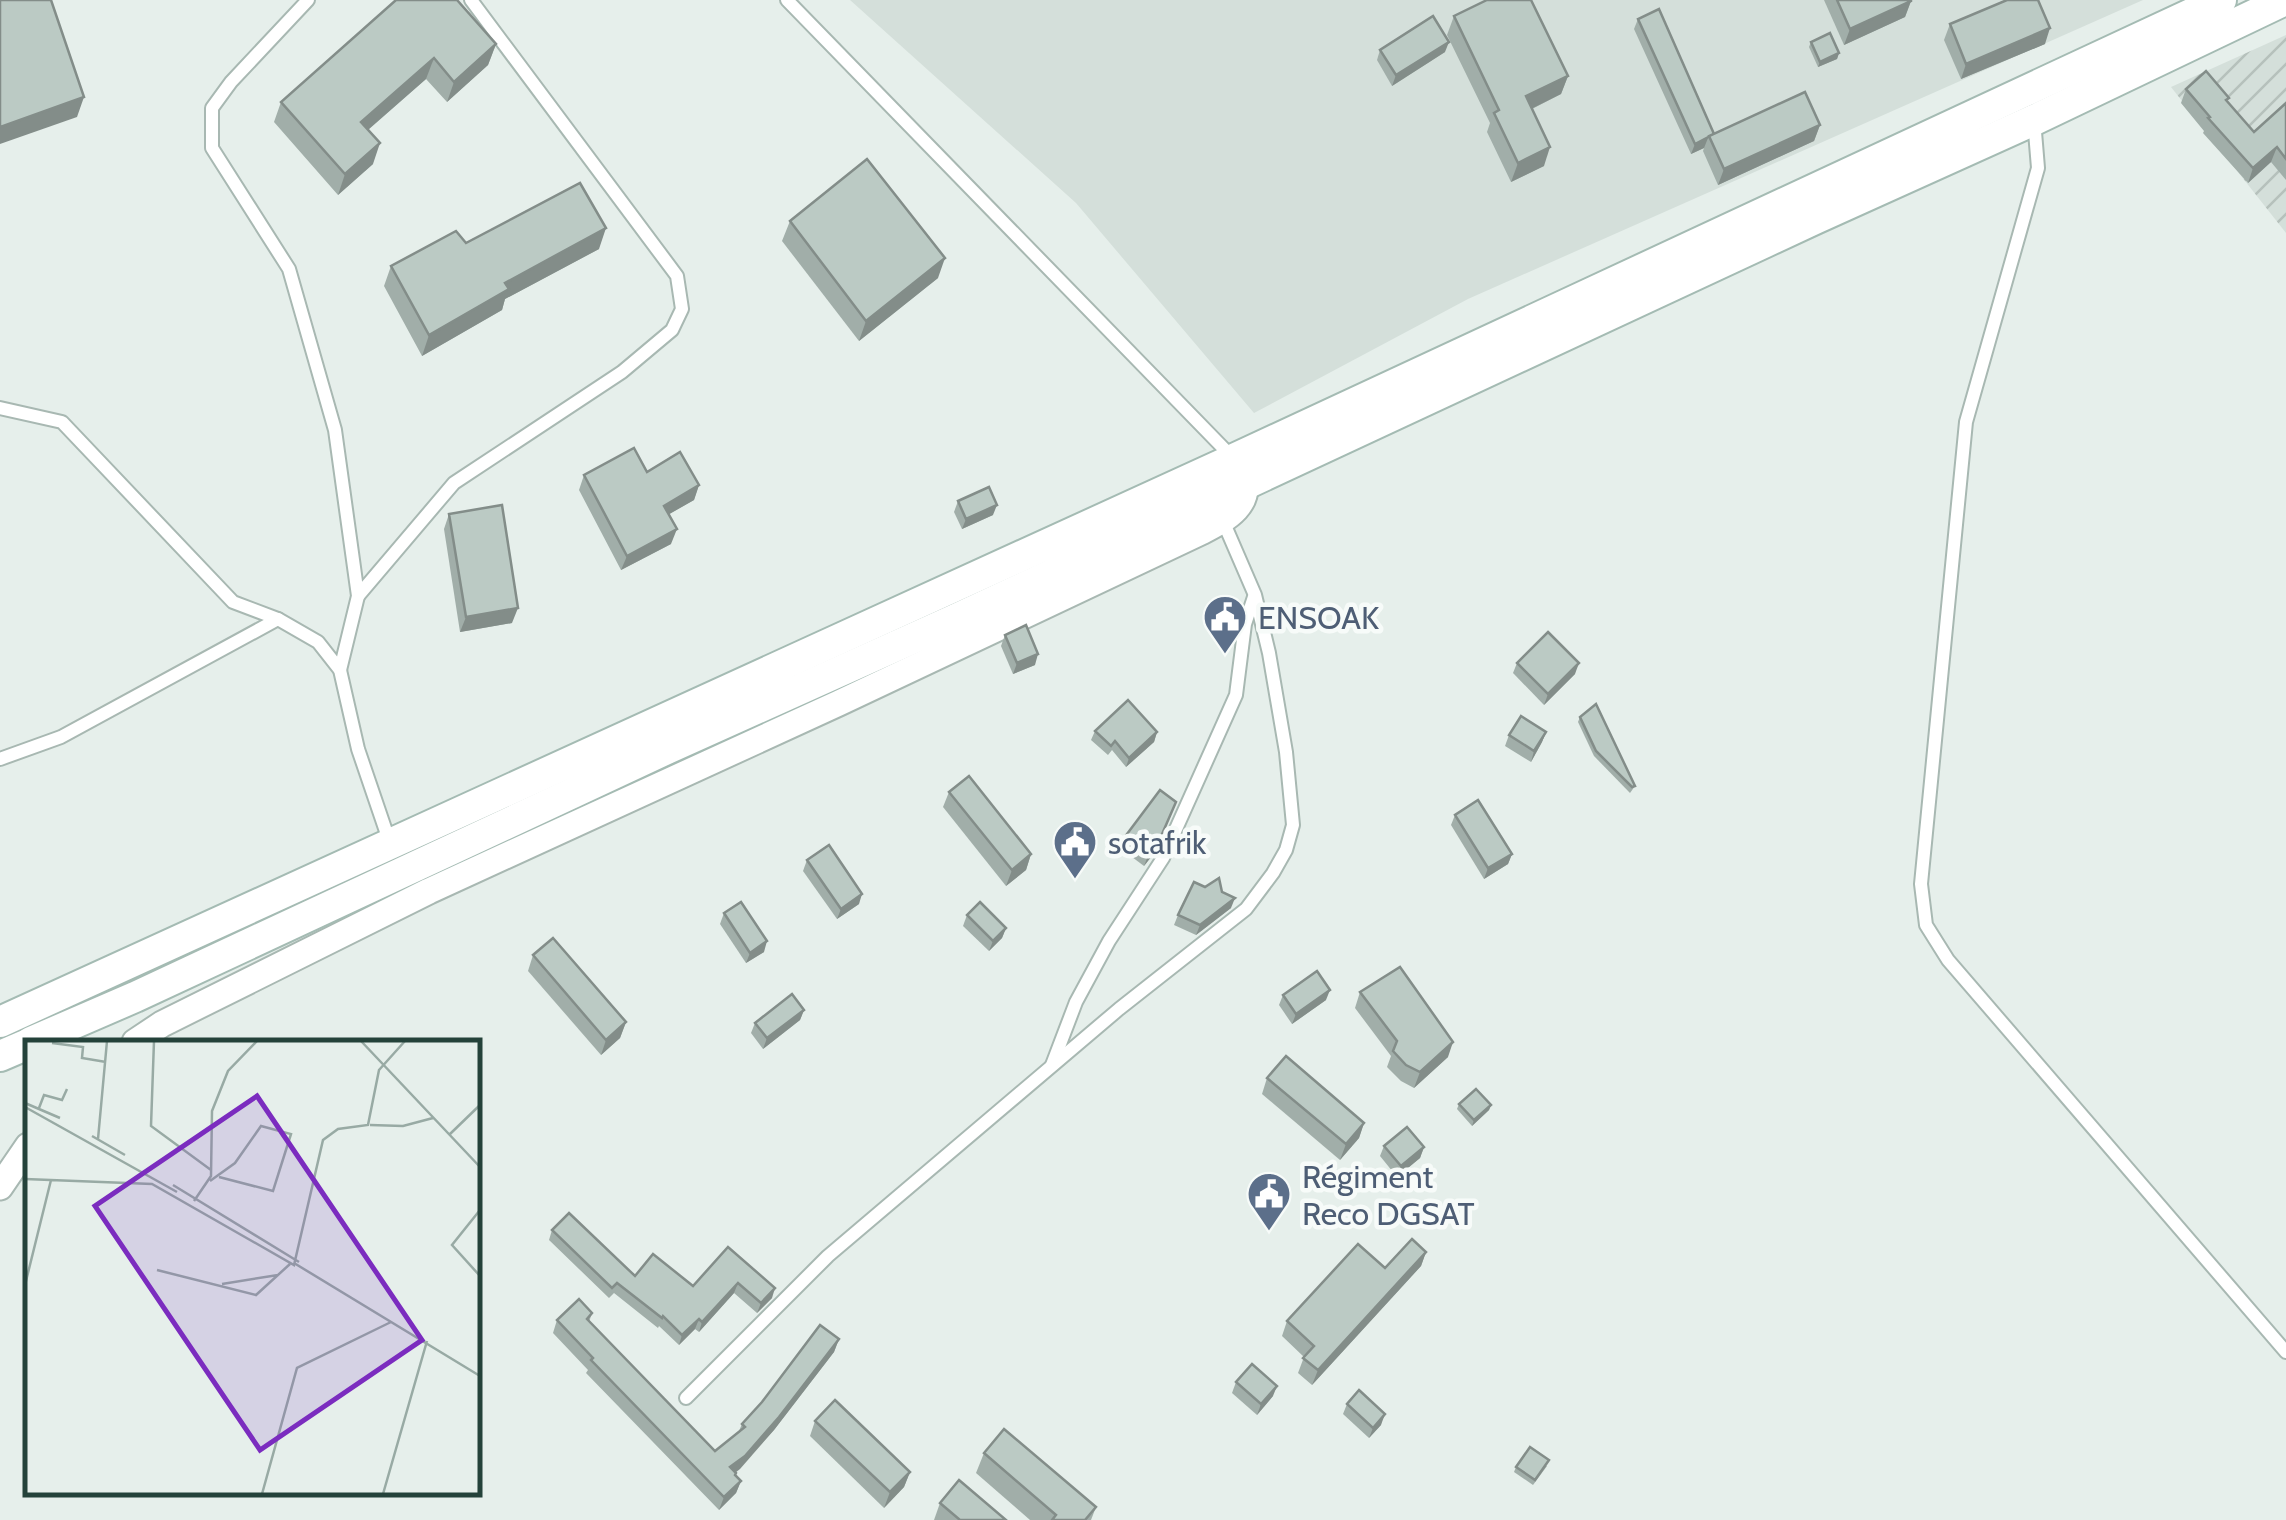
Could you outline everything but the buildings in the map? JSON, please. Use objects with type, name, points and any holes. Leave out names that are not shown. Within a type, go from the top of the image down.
[{"type":"street","points":[[1240,472],[2221,0]]},
{"type":"street","points":[[37,1040],[135,997],[601,746],[1240,472],[1815,219],[2285,0]]},
{"type":"street","points":[[138,1040],[162,1024],[429,891],[840,703],[1222,521],[1235,512],[1243,498],[1240,472]]},
{"type":"street","points":[[0,1022],[395,858]]},
{"type":"street","points":[[0,1056],[25,1045]]},
{"type":"street","points":[[0,1188],[25,1150]]},
{"type":"lane","points":[[308,0],[231,82],[212,108],[212,148],[289,269],[335,430],[358,596],[340,670]]},
{"type":"lane","points":[[358,596],[454,483],[622,372],[672,330],[682,309],[677,276],[471,0]]},
{"type":"lane","points":[[787,0],[1240,472]]},
{"type":"lane","points":[[2034,120],[2038,168],[1966,422],[1921,884],[1926,926],[1948,960],[2286,1352]]},
{"type":"lane","points":[[0,408],[62,422],[233,602],[318,642],[340,670],[358,750],[395,858]]},
{"type":"lane","points":[[686,1398],[828,1256],[1126,1003],[1246,910],[1273,873],[1286,850],[1293,825],[1286,752],[1255,594],[1222,521]]},
{"type":"lane","points":[[1051,1067],[1076,1002],[1109,940],[1163,858],[1236,695],[1244,624],[1255,594]]},
{"type":"lane","points":[[0,759],[61,737],[278,620]]},
{"type":"shaded area","points":[[850,0],[2143,0],[1468,299],[1254,413],[1076,203]]},
{"type":"shaded area","points":[[2286,35],[2286,233],[2171,87]]},
{"type":"place","name":"ENSOAK","points":[[1225,655]]},
{"type":"place","name":"sotafrik","points":[[1075,880]]},
{"type":"place","name":"Régiment Reco DGSAT","points":[[1269,1232]]}]
